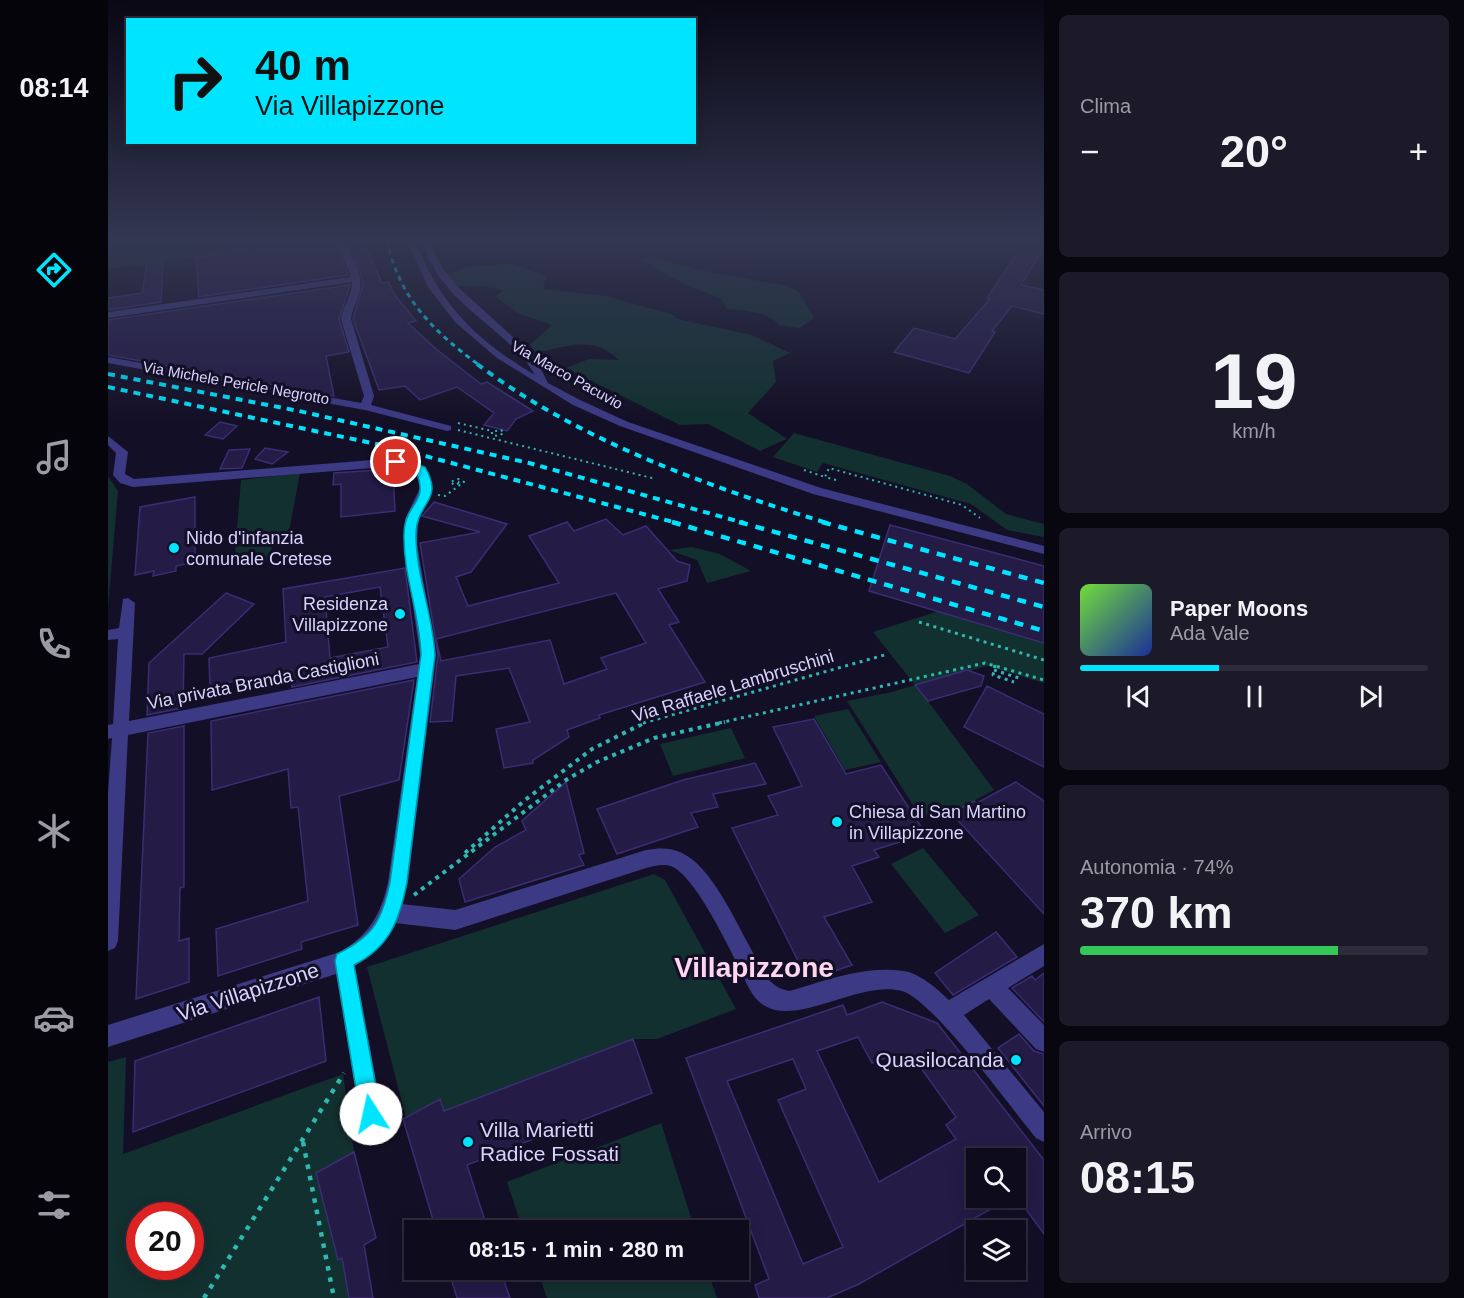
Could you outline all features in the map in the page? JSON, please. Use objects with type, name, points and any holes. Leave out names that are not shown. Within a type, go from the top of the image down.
[{"type":"street","points":[[108,315],[207,301]]},
{"type":"street","points":[[352,301],[346,313],[369,396],[365,407]]},
{"type":"street","name":"Via Marco Pacuvio","points":[[442,301],[448,309],[492,349],[546,384],[614,420],[828,494],[1044,550]]},
{"type":"street","points":[[467,301],[530,358],[546,384]]},
{"type":"street","name":"Via Michele Pericle Negrotto","points":[[108,360],[365,407],[447,428]]},
{"type":"street","points":[[108,439],[122,452],[119,475],[124,480],[133,483],[396,462],[405,462],[421,470],[427,484],[427,494],[412,515],[410,535],[412,568],[427,631],[426,669],[392,913],[455,920],[646,860],[658,857],[679,860],[697,876],[759,984],[771,998],[789,1002],[868,980],[891,979],[916,986],[948,1013],[1044,1130]]},
{"type":"street","points":[[108,941],[115,730],[128,603]]},
{"type":"street","points":[[108,635],[126,632]]},
{"type":"street","name":"Via privata Branda Castiglioni","points":[[115,730],[426,669]]},
{"type":"street","name":"Via Villapizzone","points":[[108,1036],[344,961],[362,952],[374,941],[392,913]]},
{"type":"street","points":[[948,1013],[1044,954]]},
{"type":"street","points":[[344,961],[371,1114]]},
{"type":"street","points":[[991,986],[1044,1041]]},
{"type":"path","points":[[447,428],[453,422],[492,432],[495,436],[504,433],[501,430],[496,431],[498,433]]},
{"type":"path","points":[[447,428],[656,479]]},
{"type":"path","points":[[836,480],[825,477],[830,468],[962,505],[987,523]]},
{"type":"path","points":[[454,486],[464,482],[458,479],[450,482],[455,485],[461,482],[458,482]]},
{"type":"path","points":[[919,622],[1044,660]]},
{"type":"path","name":"Via Raffaele Lambruschini","points":[[451,866],[525,800],[592,749],[648,721],[888,654]]},
{"type":"path","points":[[392,913],[566,780],[608,757],[654,738],[985,663],[1019,678]]},
{"type":"path","points":[[995,667],[1044,680]]},
{"type":"path","points":[[995,667],[993,675],[1014,682]]},
{"type":"path","points":[[204,1298],[359,1050]]},
{"type":"path","points":[[302,1140],[334,1298]]},
{"type":"green space","points":[[500,301],[622,301],[674,315],[677,319],[752,335],[790,353],[773,361],[776,382],[748,413],[787,439],[760,451],[708,424],[680,425],[566,368],[589,359],[619,360],[600,347],[580,344],[536,353],[530,345],[552,325],[520,314]]},
{"type":"green space","points":[[722,301],[804,301],[814,318],[799,328],[779,325],[774,320],[755,312],[727,309]]},
{"type":"green space","points":[[794,433],[950,476],[967,484],[1006,514],[1044,524],[1044,537],[1007,530],[971,504],[823,463],[817,472],[773,457]]},
{"type":"green space","points":[[300,473],[289,532],[273,535],[270,561],[234,565],[241,480]]},
{"type":"green space","points":[[108,476],[118,491],[108,608]]},
{"type":"green space","points":[[692,547],[720,554],[751,571],[707,583],[697,560],[669,550]]},
{"type":"green space","points":[[939,611],[1044,643],[1044,683],[987,666],[916,685],[994,790],[951,813],[920,816],[847,701],[915,685],[873,632]]},
{"type":"green space","points":[[848,709],[881,762],[845,770],[814,716]]},
{"type":"green space","points":[[731,728],[745,758],[673,776],[660,744]]},
{"type":"green space","points":[[923,848],[979,915],[945,933],[891,864]]},
{"type":"green space","points":[[654,874],[665,880],[736,1009],[657,1039],[633,1039],[444,1111],[440,1100],[406,1118],[367,967]]},
{"type":"green space","points":[[126,1057],[123,1154],[343,1074],[354,1152],[317,1173],[338,1260],[342,1258],[349,1298],[108,1298],[108,1062]]},
{"type":"green space","points":[[661,1123],[692,1220],[520,1220],[507,1182]]},
{"type":"green space","points":[[541,1280],[711,1280],[717,1298],[547,1298]]},
{"type":"building","points":[[108,301],[161,301],[161,302],[108,310]]},
{"type":"building","points":[[242,301],[345,301],[339,319],[349,352],[326,356],[334,396],[108,355],[108,320]]},
{"type":"building","points":[[358,301],[399,301],[416,321],[408,323],[436,349],[481,384],[487,382],[533,411],[516,419],[507,431],[484,425],[494,413],[457,387],[420,400],[405,386],[379,390],[353,319]]},
{"type":"building","points":[[989,301],[1044,301],[1044,314],[1012,306],[992,331],[995,332],[969,373],[894,352],[914,328],[955,339]]},
{"type":"building","points":[[220,422],[237,426],[223,439],[205,435]]},
{"type":"building","points":[[265,448],[288,452],[272,464],[255,459]]},
{"type":"building","points":[[250,449],[242,468],[220,469],[229,450]]},
{"type":"building","points":[[393,469],[395,511],[341,517],[341,484],[333,485],[334,473]]},
{"type":"building","points":[[195,497],[195,562],[176,566],[176,571],[153,576],[154,571],[135,575],[140,507]]},
{"type":"building","points":[[434,502],[507,524],[471,572],[456,577],[468,606],[559,583],[529,536],[567,522],[574,531],[606,519],[623,535],[646,526],[677,561],[690,565],[687,581],[658,589],[679,622],[669,625],[705,682],[599,715],[600,718],[567,730],[569,737],[533,760],[533,763],[504,768],[496,729],[530,722],[509,668],[456,676],[452,721],[430,722],[438,655],[420,543],[480,532],[422,516]],"holes":[[[616,593],[646,643],[601,658],[607,669],[564,684],[550,640],[441,661],[436,639]]]},
{"type":"building","points":[[890,525],[1044,566],[1044,643],[869,591]]},
{"type":"building","points":[[405,568],[417,662],[292,687],[291,670],[210,686],[209,658],[286,642],[283,589]],"holes":[[[380,587],[388,647],[330,658],[325,597]]]},
{"type":"building","points":[[226,593],[254,604],[202,654],[184,654],[183,708],[147,715],[149,663]]},
{"type":"building","points":[[967,670],[984,676],[981,686],[928,701],[915,685]]},
{"type":"building","points":[[414,680],[399,780],[339,796],[358,925],[301,942],[302,949],[218,976],[216,929],[308,901],[298,807],[291,808],[288,769],[212,790],[211,721]]},
{"type":"building","points":[[987,686],[1044,714],[1044,767],[964,727]]},
{"type":"building","points":[[814,719],[846,774],[881,765],[926,834],[874,850],[879,857],[852,866],[872,902],[824,917],[852,965],[811,979],[804,973],[732,828],[778,815],[768,796],[802,786],[773,727]]},
{"type":"building","points":[[184,726],[184,887],[180,888],[179,941],[189,938],[189,982],[136,999],[148,733]]},
{"type":"building","points":[[755,763],[766,784],[713,794],[718,807],[691,813],[698,827],[617,854],[597,809],[683,780]]},
{"type":"building","points":[[566,782],[584,853],[579,855],[584,865],[465,902],[459,879],[495,847],[526,830],[522,821]]},
{"type":"building","points":[[1016,782],[1044,801],[1044,914],[951,813],[974,801],[977,803]]},
{"type":"building","points":[[996,932],[1017,957],[953,995],[935,973]]},
{"type":"building","points":[[1044,973],[1044,1022],[1012,988],[1032,976],[1035,980]]},
{"type":"building","points":[[319,997],[326,1061],[133,1132],[135,1061]]},
{"type":"building","points":[[882,1002],[937,1023],[1044,1160],[1044,1234],[1025,1208],[1026,1148],[966,1148],[966,1208],[993,1208],[972,1220],[966,1220],[966,1223],[859,1284],[827,1298],[759,1298],[755,1285],[769,1279],[749,1226],[749,1220],[747,1220],[686,1058],[843,1005],[847,1015]],"holes":[[[858,1037],[872,1063],[894,1055],[916,1061],[956,1117],[946,1125],[956,1139],[879,1182],[817,1051]],[[793,1059],[806,1089],[778,1100],[843,1247],[803,1264],[727,1081]]]},
{"type":"building","points":[[1019,1034],[1034,1051],[1044,1054],[1044,1106],[998,1048]]},
{"type":"building","name":"Villa Marietti Radice Fossati","points":[[633,1039],[652,1093],[467,1165],[485,1220],[433,1220],[403,1119],[440,1099],[444,1111]]},
{"type":"building","points":[[354,1152],[376,1238],[364,1245],[373,1298],[349,1298],[342,1258],[338,1260],[316,1173]]},
{"type":"building","points":[[451,1280],[504,1280],[510,1298],[457,1298]]},
{"type":"railway","points":[[412,301],[433,326],[479,365]]},
{"type":"railway","points":[[477,364],[558,416],[644,458],[735,493],[827,523]]},
{"type":"railway","points":[[108,374],[299,411],[529,463],[744,523]]},
{"type":"railway","points":[[108,387],[395,448],[677,523]]},
{"type":"railway","points":[[672,522],[1044,631]]},
{"type":"railway","points":[[739,522],[1044,607]]},
{"type":"railway","points":[[822,522],[1044,583]]},
{"type":"place","name":"Nido d'infanzia comunale Cretese","points":[[174,548]]},
{"type":"place","name":"Residenza Villapizzone","points":[[400,614]]},
{"type":"place","name":"Chiesa di San Martino in Villapizzone","points":[[837,822]]},
{"type":"place","name":"Quasilocanda","points":[[1016,1060]]},
{"type":"place","name":"Villa Marietti Radice Fossati","points":[[468,1142]]},
{"type":"district","name":"Villapizzone","points":[[754,967]]},
{"type":"route","points":[[371,1114],[344,961],[362,952],[374,941],[392,913],[428,655],[427,631],[412,568],[410,535],[412,515],[427,494],[427,484],[421,470],[415,465],[396,462]]}]
